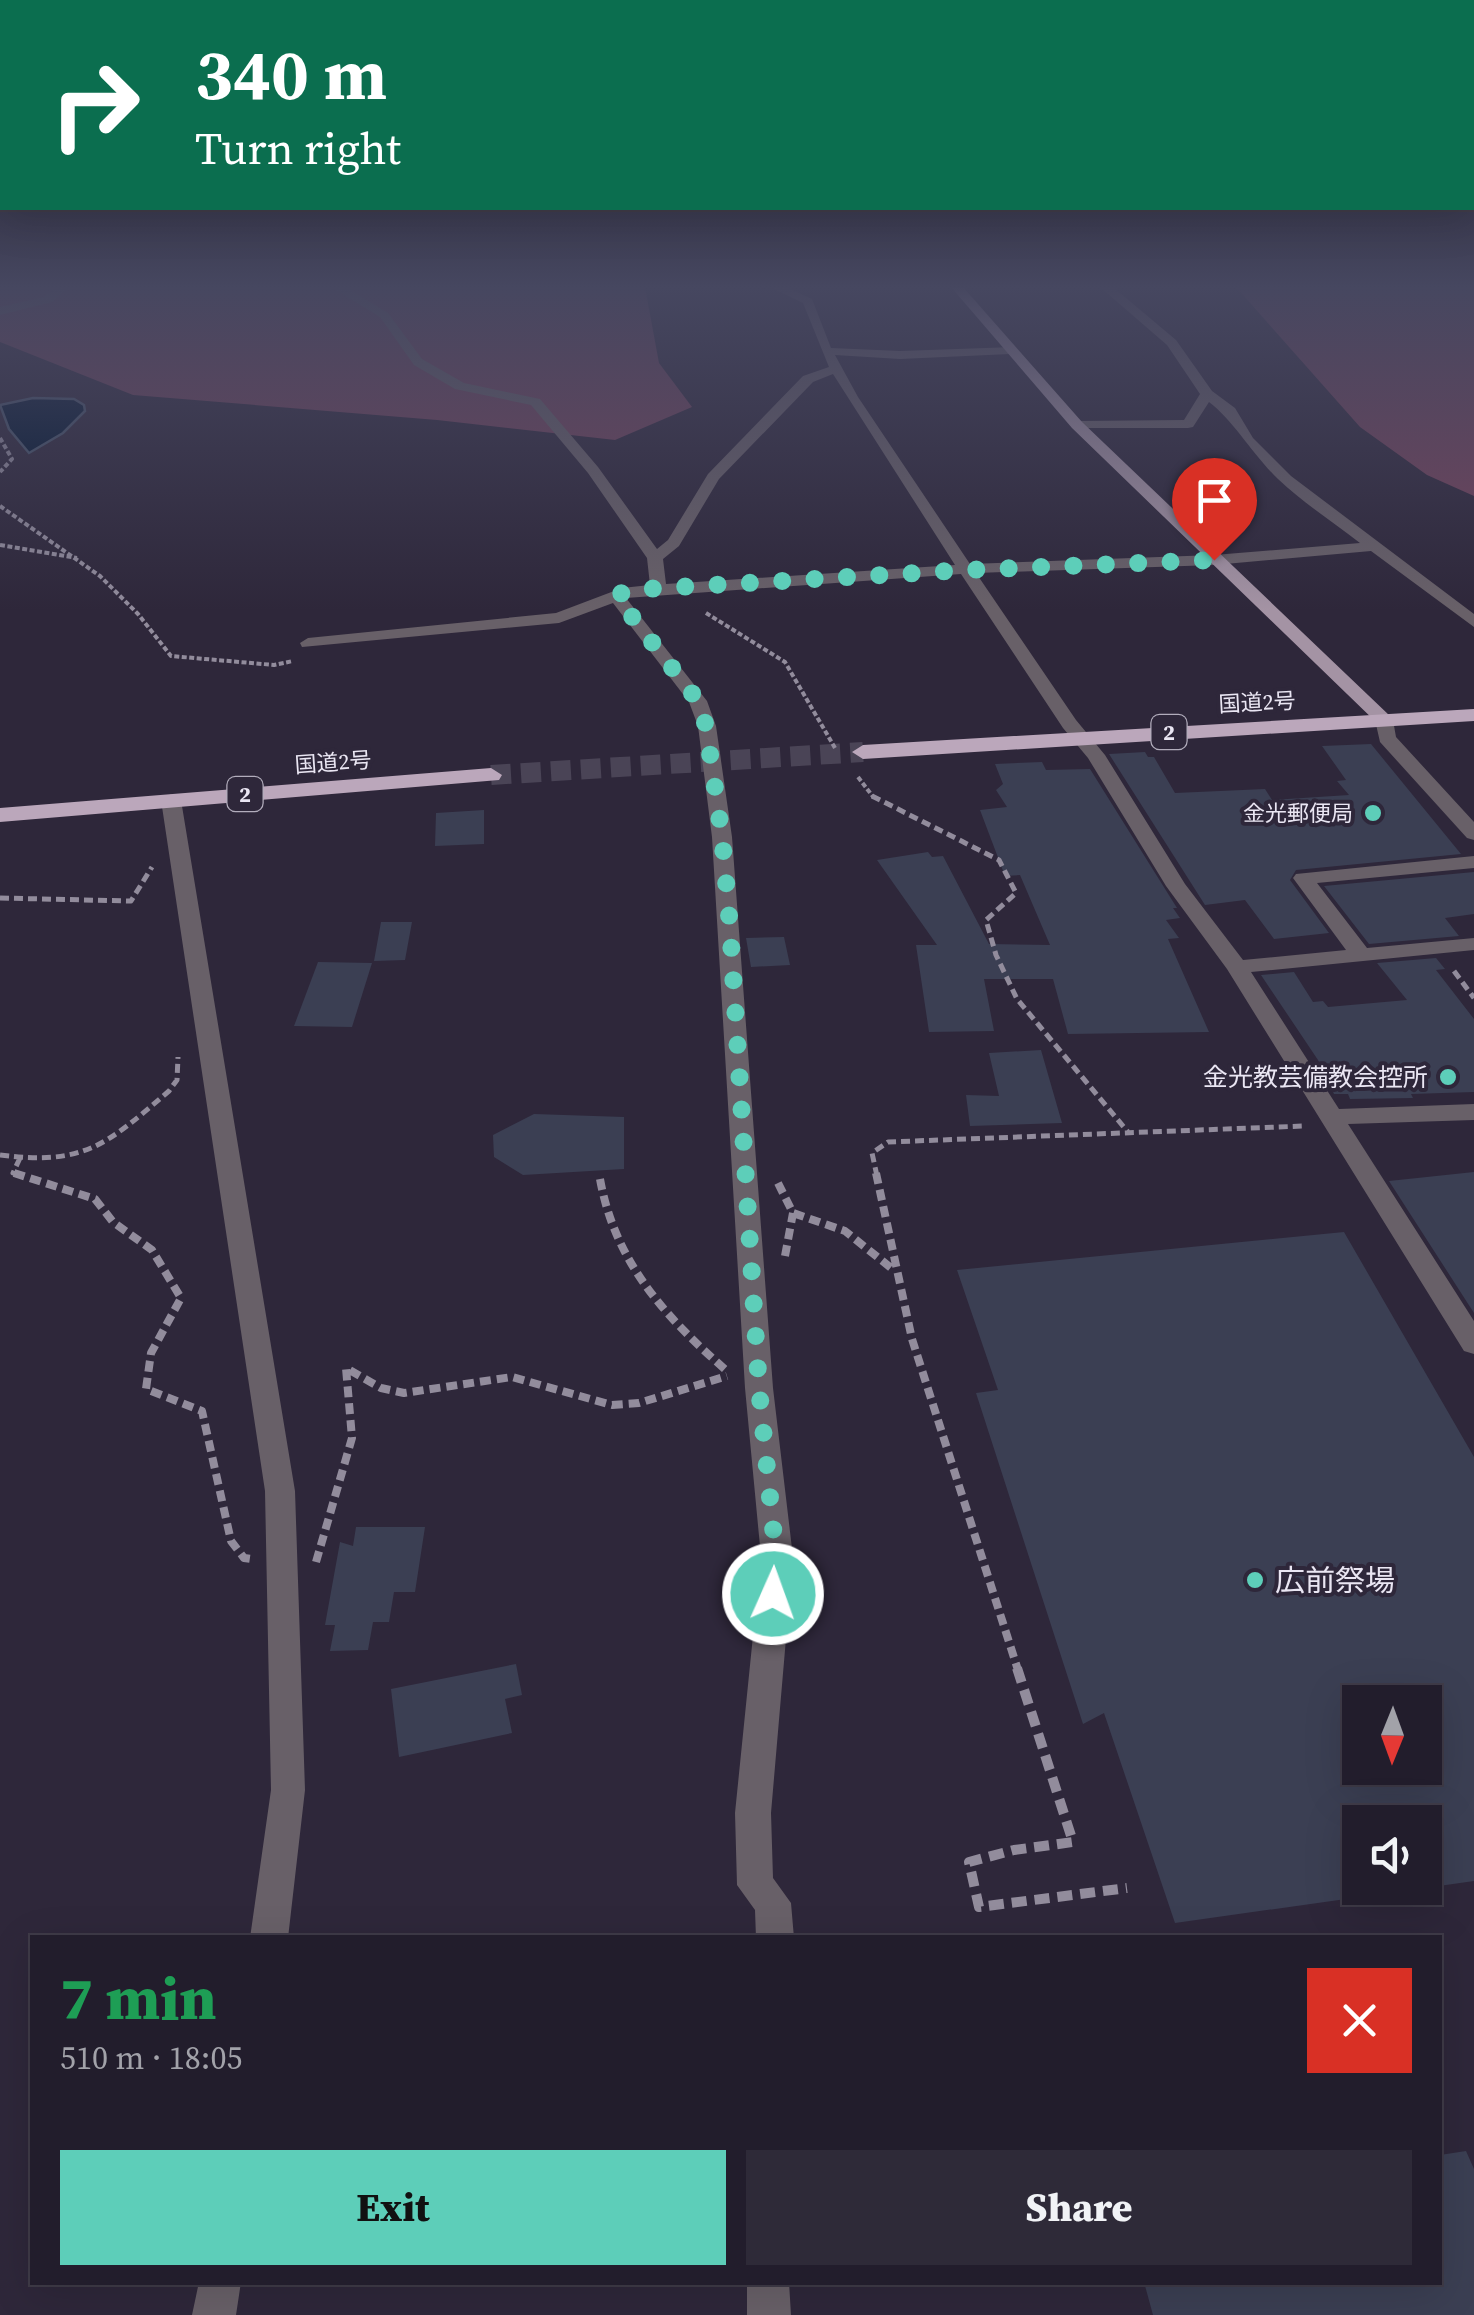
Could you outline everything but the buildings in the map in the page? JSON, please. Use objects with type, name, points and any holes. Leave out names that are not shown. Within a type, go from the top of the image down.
[{"type":"highway","name":"国道2号","points":[[854,761],[1082,736],[1474,715]]},
{"type":"highway","name":"国道2号","points":[[0,815],[174,814],[490,774]]},
{"type":"main road","points":[[1050,395],[1214,560],[1384,720]]},
{"type":"street","points":[[502,395],[535,402],[594,470],[655,558],[666,588]]},
{"type":"street","points":[[655,558],[674,543],[713,477],[792,395]]},
{"type":"street","points":[[853,395],[1069,724],[1082,736],[1176,886],[1236,967],[1474,1344]]},
{"type":"street","points":[[1077,426],[1188,424],[1206,395]]},
{"type":"street","points":[[1208,395],[1230,411],[1248,440],[1286,479],[1474,622]]},
{"type":"street","points":[[308,643],[559,618],[628,590],[1214,560],[1375,546]]},
{"type":"street","points":[[616,596],[698,701],[706,726],[722,836],[759,1388],[776,1557],[752,1814],[756,1885],[773,1903],[775,1935]]},
{"type":"street","points":[[1384,720],[1388,738],[1474,834]]},
{"type":"street","points":[[174,814],[277,1472],[288,1790],[269,1935]]},
{"type":"street","points":[[1361,955],[1303,878],[1474,862]]},
{"type":"street","points":[[1236,967],[1474,944]]},
{"type":"street","points":[[1333,1121],[1474,1112]]},
{"type":"street","points":[[214,2315],[219,2285]]},
{"type":"street","points":[[768,2285],[769,2315]]},
{"type":"path","points":[[0,438],[12,459],[0,472]]},
{"type":"path","points":[[0,506],[25,527],[78,558],[130,602],[171,656],[274,665],[352,640]]},
{"type":"path","points":[[0,545],[78,558]]},
{"type":"path","points":[[666,588],[785,662],[826,736],[854,761],[875,800],[999,860],[1016,893],[986,920],[1016,1000],[1128,1133]]},
{"type":"path","points":[[0,898],[132,901],[174,814]]},
{"type":"path","points":[[0,1154],[20,1158],[83,1156],[106,1144],[177,1080],[179,1044],[201,991]]},
{"type":"path","points":[[1127,1888],[979,1907],[969,1862],[1072,1842],[912,1339],[872,1153],[888,1142],[1333,1121]]},
{"type":"path","points":[[743,1141],[766,1159],[793,1213],[844,1232],[896,1272]]},
{"type":"path","points":[[20,1158],[13,1173],[95,1199],[113,1222],[152,1250],[173,1282],[181,1298],[149,1355],[146,1388],[164,1399],[192,1402],[202,1411],[231,1540],[244,1558],[282,1564]]},
{"type":"path","points":[[313,1567],[352,1438],[346,1368],[386,1390],[414,1394],[472,1380],[529,1379],[570,1395],[619,1405],[656,1402],[713,1377],[732,1376],[676,1326],[642,1283],[604,1215],[600,1180]]},
{"type":"shaded area","points":[[133,395],[683,395],[692,407],[615,440],[437,420]]},
{"type":"shaded area","points":[[1332,395],[1474,395],[1474,496],[1427,475],[1360,427]]},
{"type":"water","points":[[33,398],[74,399],[84,405],[85,411],[63,433],[29,453],[9,429],[0,405]]},
{"type":"tunnel","points":[[491,775],[863,752]]},
{"type":"place","name":"金光郵便局","points":[[1373,813]]},
{"type":"place","name":"金光教芸備教会控所","points":[[1448,1077]]},
{"type":"place","name":"広前祭場","points":[[1255,1580]]},
{"type":"route","points":[[773,1594],[776,1557],[759,1388],[730,926],[706,726],[698,701],[616,596],[628,590],[658,588],[1214,560]]}]
